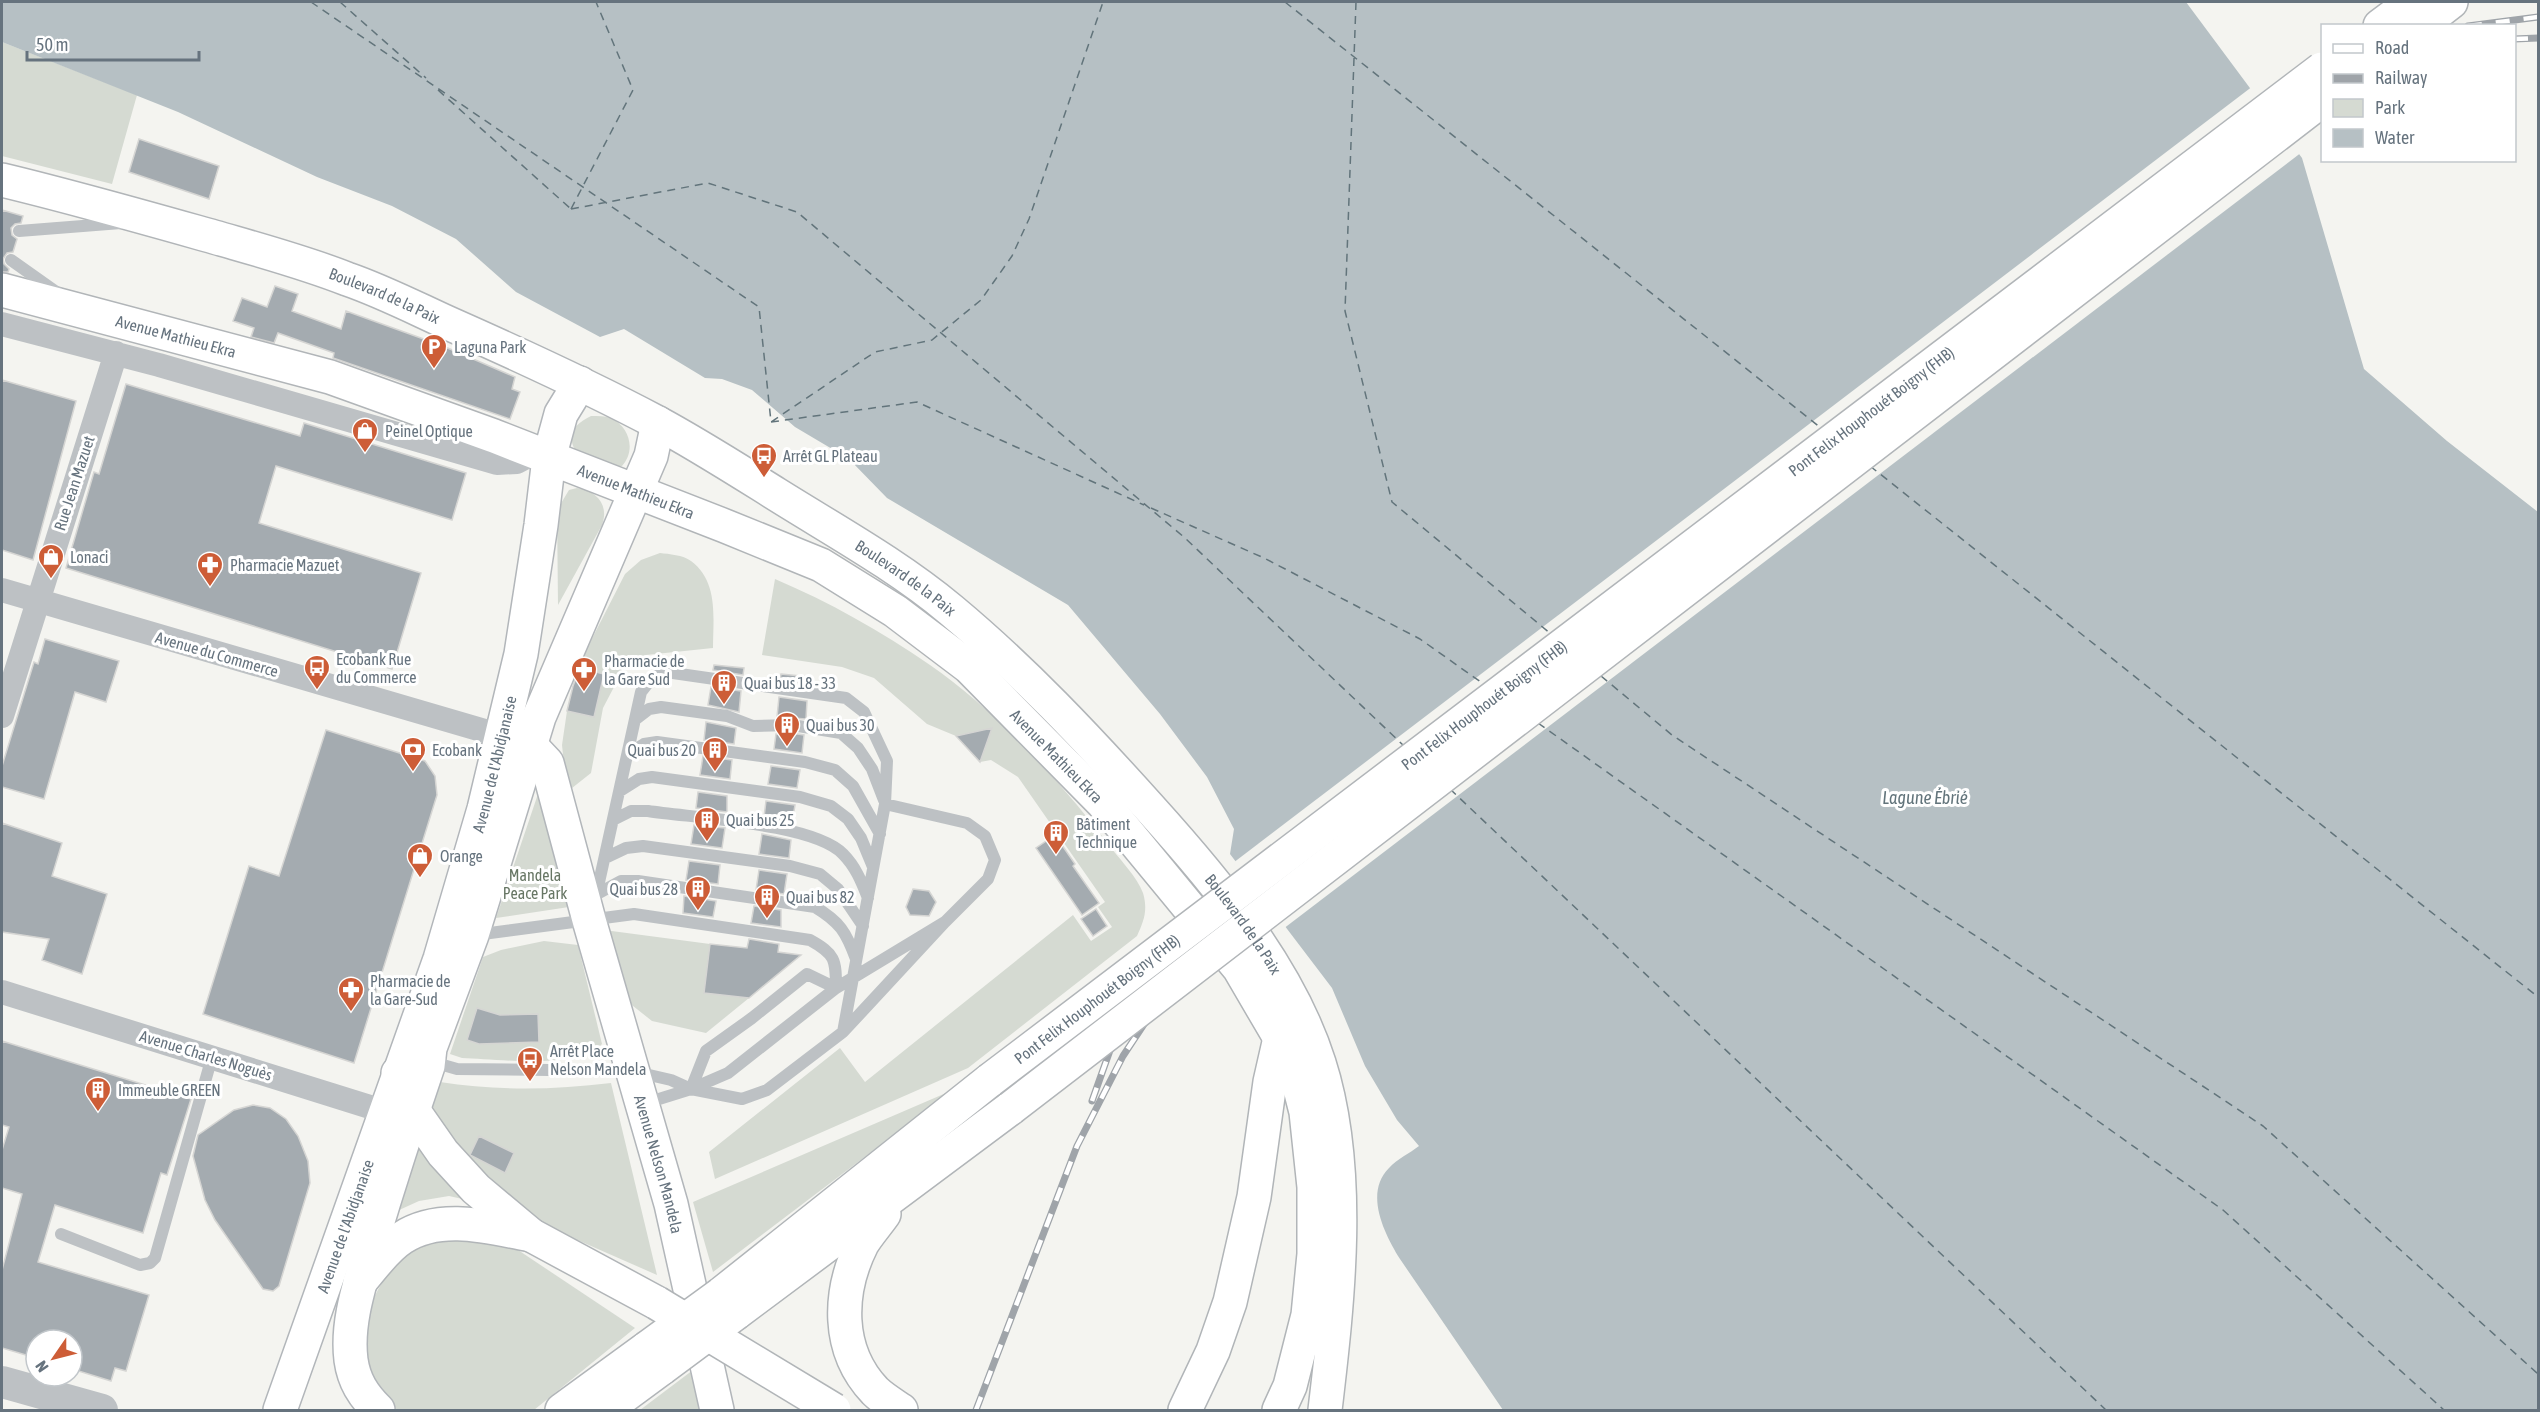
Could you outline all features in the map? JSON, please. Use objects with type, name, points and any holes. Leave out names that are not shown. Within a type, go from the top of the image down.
[{"type":"main road","points":[[2383,24],[2412,2]]},
{"type":"main road","points":[[2423,24],[2451,2]]},
{"type":"main road","name":"Pont Felix Houphouét Boigny (FHB)","points":[[655,1358],[728,1303],[990,1080],[2321,70]]},
{"type":"main road","name":"Pont Felix Houphouét Boigny (FHB)","points":[[728,1303],[902,1191],[2321,101]]},
{"type":"main road","name":"Boulevard de la Paix","points":[[2,180],[155,220],[293,260],[351,280],[580,383],[658,423],[903,573],[950,609],[1053,702],[1161,820],[1210,878],[1275,969],[1303,1022],[1319,1062],[1330,1107],[1338,1185],[1339,1250],[1325,1410]]},
{"type":"main road","name":"Avenue Mathieu Ekra","points":[[6,275],[86,312],[330,377],[467,426],[821,565],[895,611],[969,667],[1103,803],[1166,878]]},
{"type":"main road","name":"Avenue de l'Abidjanaise","points":[[378,1410],[364,1396],[354,1377],[350,1332],[360,1282],[403,1114],[398,1073],[422,1038],[460,932],[516,741],[521,654],[541,525],[541,456],[561,414],[580,383]]},
{"type":"main road","name":"Avenue de l'Abidjanaise","points":[[516,741],[557,675],[651,456],[658,423]]},
{"type":"main road","name":"Avenue Nelson Mandela","points":[[516,741],[547,763],[593,907],[632,1071],[671,1204],[717,1410]]},
{"type":"main road","name":"Boulevard de la Paix","points":[[1166,878],[1239,968],[1280,1038],[1298,1081],[1306,1112],[1314,1187],[1314,1254],[1308,1315],[1290,1386],[1279,1410]]},
{"type":"main road","name":"Avenue de l'Abidjanaise","points":[[280,1410],[403,1114],[428,1066],[422,1038]]},
{"type":"main road","points":[[1185,1410],[1213,1351],[1230,1302],[1254,1197],[1270,1082],[1280,1038]]},
{"type":"main road","points":[[403,1114],[476,1189],[531,1235],[657,1303],[834,1410]]},
{"type":"main road","points":[[901,1410],[877,1393],[866,1381],[845,1335],[843,1315],[855,1261],[864,1242],[902,1191]]},
{"type":"main road","points":[[360,1282],[387,1251],[403,1237],[423,1228],[443,1224],[465,1224],[531,1235]]},
{"type":"main road","points":[[562,1410],[655,1358]]},
{"type":"main road","points":[[605,1410],[655,1358]]},
{"type":"street","points":[[2,324],[159,364],[497,463],[517,462],[541,456]]},
{"type":"street","points":[[159,364],[169,333]]},
{"type":"street","name":"Rue Jean Mazuet","points":[[2,716],[36,601],[116,353]]},
{"type":"street","name":"Avenue du Commerce","points":[[2,590],[516,741]]},
{"type":"street","name":"Avenue Charles Noguès","points":[[2,992],[403,1114]]},
{"type":"street","points":[[2,1382],[102,1410]]},
{"type":"lane","points":[[19,231],[155,220]]},
{"type":"lane","points":[[593,907],[641,692],[652,678],[666,672],[846,698],[864,712],[887,761],[885,804],[843,1032]]},
{"type":"lane","points":[[636,719],[649,709],[661,707],[727,716],[753,726],[792,725],[841,733],[858,748],[872,769],[885,804]]},
{"type":"lane","points":[[628,754],[644,744],[657,742],[806,762],[835,770],[854,786],[880,834]]},
{"type":"lane","points":[[620,790],[639,780],[652,777],[800,797],[831,806],[848,819],[861,838],[874,868]]},
{"type":"lane","points":[[422,1038],[443,1065],[457,1069],[632,1071],[671,1080],[691,1089],[742,1098],[767,1090],[843,1032],[988,879],[995,860],[986,836],[967,823],[885,804]]},
{"type":"lane","points":[[614,820],[631,812],[648,811],[781,830],[824,841],[843,854],[857,871],[868,898]]},
{"type":"lane","points":[[605,858],[626,848],[643,846],[790,866],[820,874],[838,889],[863,926]]},
{"type":"lane","points":[[593,907],[621,881],[639,881],[815,907],[834,919],[847,934],[856,960]]},
{"type":"lane","points":[[460,932],[593,907],[810,940],[828,951],[836,968],[836,988]]},
{"type":"lane","points":[[642,1105],[691,1089],[728,1073],[836,988],[945,922]]},
{"type":"lane","points":[[836,988],[856,960]]},
{"type":"lane","points":[[691,1089],[706,1052],[807,974],[836,988]]},
{"type":"lane","points":[[61,1234],[140,1265],[150,1263],[155,1258],[212,1057]]},
{"type":"green space","points":[[2,42],[137,95],[112,184],[2,156]]},
{"type":"green space","points":[[591,416],[611,418],[618,422],[627,433],[630,447],[622,466],[613,466],[575,450],[571,439],[572,434],[580,422]]},
{"type":"green space","points":[[577,488],[591,492],[600,500],[604,518],[558,605],[557,510],[569,490]]},
{"type":"green space","points":[[660,553],[688,559],[706,579],[713,601],[713,648],[646,655],[625,666],[603,708],[591,773],[567,792],[562,745],[567,711],[594,717],[604,675],[577,668],[625,574],[641,560]]},
{"type":"green space","points":[[775,579],[835,607],[893,640],[956,684],[981,705],[1050,774],[1129,870],[1143,893],[1145,910],[1137,936],[968,1068],[715,1179],[709,1152],[840,1048],[865,1082],[1073,915],[1091,941],[1112,927],[1098,907],[1105,902],[1018,777],[991,760],[980,762],[991,729],[956,736],[927,724],[874,678],[842,667],[762,655]]},
{"type":"green space","name":"Mandela Peace Park","points":[[540,788],[569,907],[496,918]]},
{"type":"green space","points":[[604,930],[710,944],[704,993],[749,998],[706,1033],[652,1021],[623,998]]},
{"type":"green space","points":[[544,941],[578,945],[602,1044],[591,1052],[556,1060],[515,1061],[462,1058],[450,1054],[483,957],[501,950]]},
{"type":"green space","points":[[440,1082],[483,1087],[525,1088],[611,1083],[657,1275],[507,1209],[449,1196],[419,1201],[397,1211]]},
{"type":"green space","points":[[953,1090],[713,1272],[693,1202]]},
{"type":"green space","points":[[482,1240],[512,1246],[635,1328],[534,1410],[398,1410],[393,1407],[375,1382],[365,1355],[367,1320],[372,1303],[390,1272],[402,1259],[428,1241]]},
{"type":"green space","points":[[697,1367],[703,1410],[640,1410]]},
{"type":"water","name":"Lagune Ébrié","points":[[2,2],[2186,2],[2302,158],[2364,369],[2447,441],[2538,512],[2538,1410],[1503,1410],[1400,1259],[1379,1213],[1378,1189],[1382,1178],[1392,1165],[1419,1146],[1397,1120],[1365,1066],[1332,988],[1230,854],[1234,829],[1207,777],[1160,714],[1068,605],[887,498],[849,459],[795,427],[752,390],[722,379],[705,378],[624,329],[600,337],[516,292],[456,239],[392,206],[317,177],[178,112],[2,42]]},
{"type":"pier","points":[[2253,86],[2302,152],[1283,929],[1233,863]]},
{"type":"building","points":[[139,139],[219,166],[209,199],[129,172]]},
{"type":"building","points":[[2,210],[23,216],[21,223],[11,228],[12,235],[17,239],[13,252],[7,253],[3,259],[9,269],[8,272],[2,272]]},
{"type":"building","name":"Laguna Park","points":[[275,286],[298,294],[292,311],[341,329],[346,311],[443,346],[515,377],[512,389],[520,392],[510,419],[333,358],[334,353],[278,333],[274,343],[251,337],[254,328],[233,321],[242,298],[267,307]]},
{"type":"building","points":[[2,380],[76,401],[33,560],[2,550]]},
{"type":"building","points":[[126,384],[300,436],[304,423],[466,473],[452,520],[276,466],[259,523],[421,573],[392,669],[66,568],[94,472],[99,474]]},
{"type":"building","points":[[45,639],[119,661],[106,702],[75,692],[44,799],[2,787],[2,766],[34,662],[38,664]]},
{"type":"building","points":[[714,665],[744,668],[743,675],[713,670]]},
{"type":"building","points":[[580,668],[604,674],[594,717],[567,711]]},
{"type":"building","points":[[781,674],[810,677],[809,684],[780,680]]},
{"type":"building","points":[[711,687],[741,691],[739,712],[708,705]]},
{"type":"building","points":[[779,697],[807,701],[806,719],[777,717]]},
{"type":"building","points":[[706,722],[736,728],[734,744],[704,740]]},
{"type":"building","points":[[992,728],[980,762],[956,736]]},
{"type":"building","points":[[326,730],[425,761],[435,776],[437,795],[354,1063],[203,1014],[249,866],[279,876]]},
{"type":"building","points":[[776,734],[804,735],[802,753],[774,749]]},
{"type":"building","points":[[703,756],[732,760],[730,779],[700,775]]},
{"type":"building","points":[[771,766],[800,770],[797,788],[768,784]]},
{"type":"building","points":[[698,792],[727,796],[727,812],[696,808]]},
{"type":"building","points":[[766,801],[795,805],[792,823],[764,817]]},
{"type":"building","points":[[2,823],[62,843],[52,876],[107,894],[82,974],[42,960],[49,939],[2,932]]},
{"type":"building","points":[[694,825],[725,828],[722,848],[691,844]]},
{"type":"building","points":[[762,834],[791,840],[789,858],[759,854]]},
{"type":"building","points":[[1055,835],[1099,903],[1082,915],[1036,848]]},
{"type":"building","points":[[689,861],[720,865],[718,884],[686,880]]},
{"type":"building","points":[[759,870],[787,874],[784,894],[756,890]]},
{"type":"building","points":[[913,889],[929,891],[936,902],[929,916],[910,915],[906,907]]},
{"type":"building","points":[[684,896],[716,901],[713,917],[683,913]]},
{"type":"building","name":"Quai bus 82","points":[[754,906],[781,910],[781,927],[751,923]]},
{"type":"building","points":[[1096,909],[1107,926],[1093,936],[1081,919]]},
{"type":"building","points":[[749,939],[779,944],[778,952],[801,955],[749,998],[704,993],[710,944],[747,948]]},
{"type":"building","points":[[477,1008],[500,1015],[538,1014],[539,1042],[479,1044],[467,1040]]},
{"type":"building","points":[[2,1041],[191,1099],[167,1175],[161,1173],[143,1233],[55,1205],[38,1262],[149,1295],[126,1371],[115,1368],[111,1381],[84,1373],[84,1328],[24,1328],[24,1354],[2,1348],[2,1270],[22,1194],[2,1188],[2,1150],[9,1127],[2,1125]]},
{"type":"building","points":[[253,1105],[270,1108],[286,1119],[298,1136],[308,1161],[310,1183],[279,1286],[273,1291],[263,1289],[215,1220],[205,1200],[193,1156],[198,1135],[234,1110]]},
{"type":"building","points":[[479,1136],[514,1153],[505,1173],[470,1155]]},
{"type":"ferry route","points":[[311,2],[759,307],[771,422],[875,352],[932,340],[981,300],[1012,256],[1029,219],[1103,2]]},
{"type":"ferry route","points":[[340,2],[426,78]]},
{"type":"ferry route","points":[[571,209],[633,90],[596,2]]},
{"type":"ferry route","points":[[1285,2],[1821,428]]},
{"type":"ferry route","points":[[1356,2],[1345,311],[1392,502],[1551,634]]},
{"type":"ferry route","points":[[438,90],[571,209]]},
{"type":"ferry route","points":[[571,209],[708,183],[797,212],[1185,538],[1403,745]]},
{"type":"ferry route","points":[[771,422],[917,402],[1144,505]]},
{"type":"ferry route","points":[[1870,466],[2538,997]]},
{"type":"ferry route","points":[[1151,508],[1264,558],[1420,639],[1485,685]]},
{"type":"ferry route","points":[[1601,676],[1672,735],[2263,1126],[2538,1374]]},
{"type":"ferry route","points":[[1538,723],[2223,1210],[2444,1410]]},
{"type":"ferry route","points":[[1450,789],[2106,1410]]},
{"type":"railway","points":[[2484,24],[2538,17]]},
{"type":"railway","points":[[2516,39],[2538,38]]},
{"type":"railway","points":[[1092,1101],[1114,1039],[1153,977],[1190,942],[2321,85]]},
{"type":"railway","points":[[976,1410],[1077,1146],[1123,1056],[1156,1006],[1201,955],[2321,109]]},
{"type":"place","name":"Laguna Park","points":[[434,370]]},
{"type":"place","name":"Peinel Optique","points":[[365,454]]},
{"type":"place","name":"Arrêt GL Plateau","points":[[764,479]]},
{"type":"place","name":"Lonaci","points":[[51,580]]},
{"type":"place","name":"Pharmacie Mazuet","points":[[210,588]]},
{"type":"place","name":"Ecobank Rue du Commerce","points":[[317,691]]},
{"type":"place","name":"Pharmacie de la Gare Sud","points":[[584,693]]},
{"type":"place","name":"Quai bus 18 - 33","points":[[724,706]]},
{"type":"place","name":"Quai bus 30","points":[[787,748]]},
{"type":"place","name":"Ecobank","points":[[413,773]]},
{"type":"place","name":"Quai bus 20","points":[[715,773]]},
{"type":"place","name":"Quai bus 25","points":[[707,843]]},
{"type":"place","name":"Bâtiment Technique","points":[[1056,856]]},
{"type":"place","name":"Orange","points":[[420,879]]},
{"type":"place","name":"Quai bus 28","points":[[698,912]]},
{"type":"place","name":"Quai bus 82","points":[[767,920]]},
{"type":"place","name":"Pharmacie de la Gare-Sud","points":[[351,1013]]},
{"type":"place","name":"Arrêt Place Nelson Mandela","points":[[530,1083]]},
{"type":"place","name":"Immeuble GREEN","points":[[98,1113]]}]
